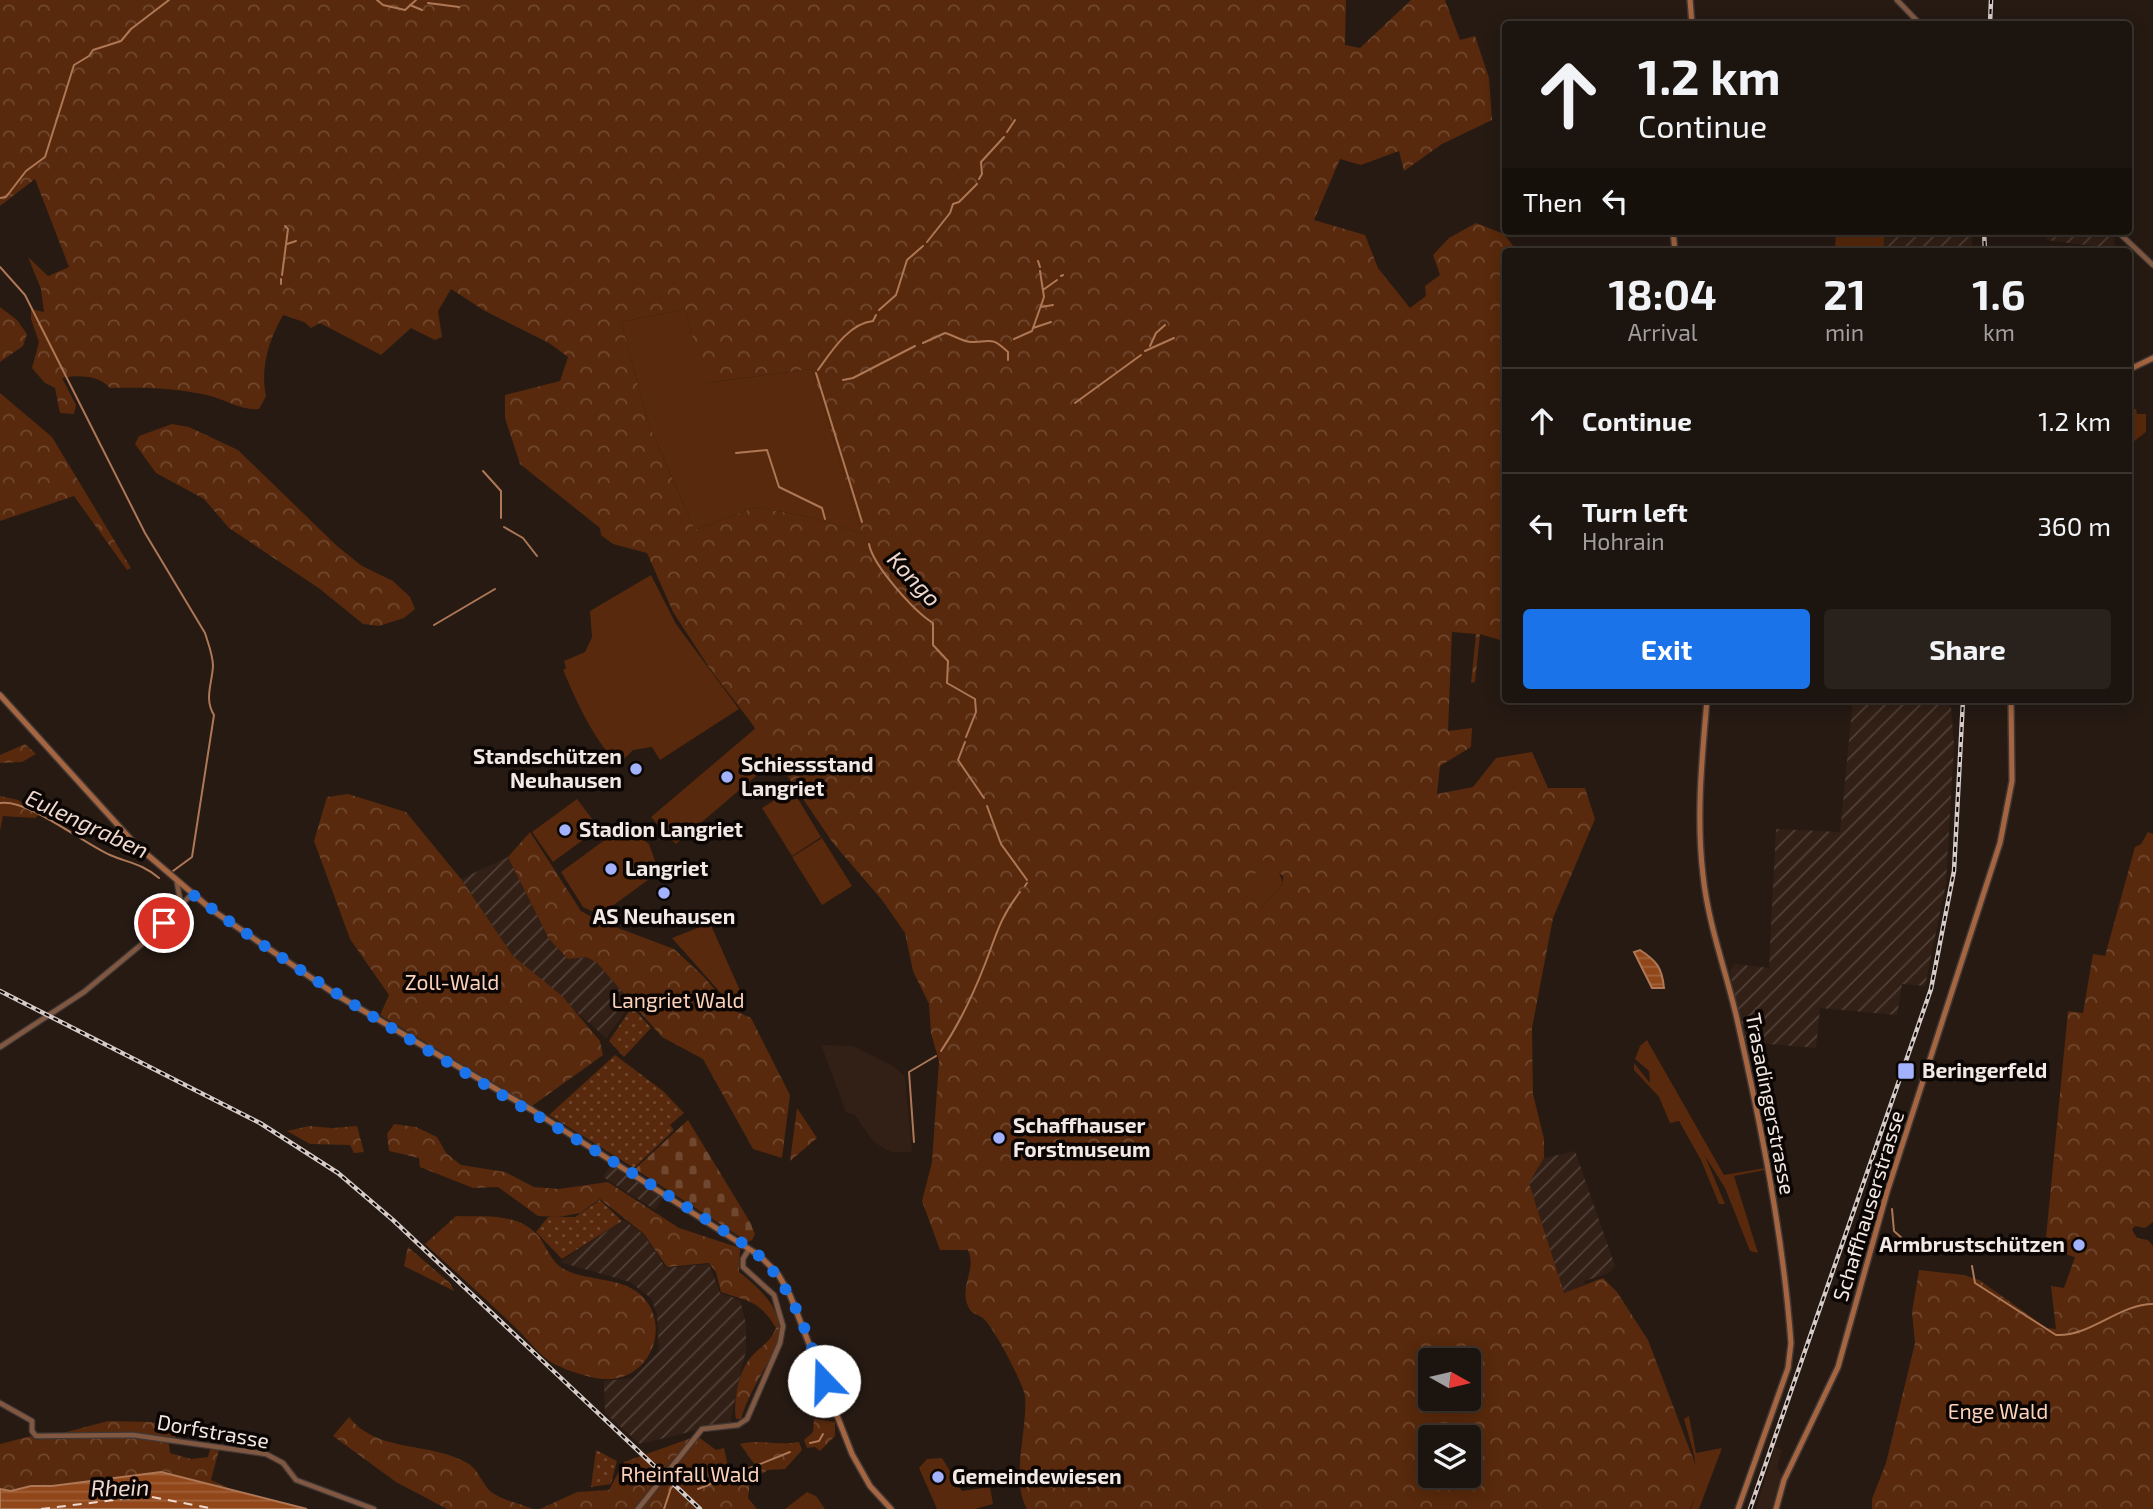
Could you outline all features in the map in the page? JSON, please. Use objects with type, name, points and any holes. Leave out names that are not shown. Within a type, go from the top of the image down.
[{"type":"main road","points":[[1690,0],[1692,21]]},
{"type":"main road","points":[[2132,368],[2153,358]]},
{"type":"main road","points":[[0,695],[118,827],[177,883],[352,1004],[532,1110],[750,1248],[771,1266],[790,1295],[852,1454],[870,1486],[891,1509]]},
{"type":"main road","name":"Trasadingerstrasse","points":[[1707,703],[1699,819],[1704,885],[1767,1162],[1791,1343],[1788,1368],[1738,1509]]},
{"type":"main road","name":"Schaffhauserstrasse","points":[[1776,1509],[1784,1480],[1838,1367],[1880,1215],[2000,843],[2012,781],[2011,703]]},
{"type":"street","points":[[1897,0],[1917,21]]},
{"type":"street","points":[[2121,235],[2153,265]]},
{"type":"street","points":[[177,883],[180,899],[177,907]]},
{"type":"street","points":[[180,899],[192,894]]},
{"type":"street","points":[[0,1047],[53,1014],[142,944],[192,894]]},
{"type":"street","points":[[638,1509],[699,1432],[738,1425],[747,1419],[780,1343],[783,1326],[779,1304],[765,1285],[743,1267],[743,1259],[750,1248]]},
{"type":"street","name":"Dorfstrasse","points":[[0,1403],[30,1420],[36,1436],[134,1434],[266,1454],[283,1463],[296,1480],[374,1509]]},
{"type":"shaded area","points":[[1885,235],[1973,235],[1971,248],[1883,248]]},
{"type":"shaded area","points":[[2048,235],[2115,235],[2114,248],[2047,240]]},
{"type":"shaded area","points":[[1853,703],[1947,703],[1951,707],[1954,745],[1946,883],[1925,986],[1902,984],[1897,1015],[1820,1008],[1816,1048],[1744,1042],[1730,971],[1734,964],[1769,968],[1776,829],[1840,832]]},
{"type":"shaded area","points":[[508,857],[549,939],[568,959],[588,957],[597,963],[632,1002],[606,1038],[513,956],[461,879]]},
{"type":"shaded area","points":[[821,1045],[853,1046],[895,1067],[905,1077],[912,1152],[891,1152],[880,1146],[872,1140],[855,1115],[846,1112]]},
{"type":"shaded area","points":[[1575,1151],[1615,1266],[1607,1274],[1584,1281],[1585,1284],[1564,1294],[1529,1183],[1544,1158]]},
{"type":"shaded area","points":[[611,1164],[664,1197],[655,1210],[603,1177]]},
{"type":"shaded area","points":[[624,1220],[644,1235],[666,1268],[709,1264],[720,1293],[740,1300],[746,1324],[746,1350],[730,1422],[640,1444],[605,1413],[604,1381],[633,1378],[659,1351],[657,1314],[651,1298],[630,1282],[560,1262]]},
{"type":"shaded area","points":[[1775,1447],[1782,1450],[1777,1468],[1782,1475],[1774,1509],[1756,1509]]},
{"type":"green space","points":[[0,0],[1346,0],[1345,45],[1360,48],[1411,0],[1445,0],[1460,40],[1475,36],[1489,78],[1492,120],[1442,144],[1404,171],[1399,151],[1361,165],[1340,159],[1314,220],[1365,235],[1378,268],[1410,308],[1426,296],[1425,286],[1440,275],[1433,255],[1449,238],[1476,223],[1505,235],[1515,248],[1502,248],[1502,643],[1480,634],[1475,682],[1471,683],[1476,634],[1452,632],[1448,731],[1472,728],[1471,747],[1440,766],[1437,794],[1473,787],[1496,758],[1532,752],[1548,788],[1585,788],[1595,819],[1553,918],[1532,1028],[1533,1094],[1544,1139],[1544,1158],[1529,1183],[1564,1293],[1603,1278],[1617,1292],[1648,1340],[1699,1474],[1698,1490],[1690,1509],[1027,1509],[1020,1484],[1025,1409],[1023,1389],[994,1333],[984,1319],[969,1309],[965,1292],[971,1264],[968,1250],[940,1250],[922,1201],[932,1162],[939,1061],[931,1033],[929,1004],[913,971],[905,933],[882,900],[833,843],[750,721],[710,669],[673,612],[647,553],[613,544],[601,535],[600,528],[520,464],[505,418],[505,395],[560,381],[568,357],[549,343],[485,311],[451,289],[438,311],[442,337],[435,340],[411,328],[381,355],[320,323],[311,328],[304,322],[283,315],[267,354],[264,375],[266,396],[259,409],[183,391],[110,388],[94,378],[75,376],[62,378],[76,405],[74,414],[60,413],[55,388],[44,382],[32,368],[39,342],[31,319],[31,309],[44,312],[41,289],[28,257],[48,276],[69,267],[35,179],[0,206]],"holes":[[[685,309],[705,383],[812,369],[862,534],[814,518],[756,507],[695,530],[649,425],[621,322]],[[1265,858],[1275,862],[1274,869],[1283,876],[1283,883],[1262,908],[1243,893]]]},
{"type":"green space","points":[[1836,235],[1885,235],[1883,248],[1835,248]]},
{"type":"green space","points":[[0,307],[17,320],[27,334],[23,346],[0,362]]},
{"type":"green space","points":[[685,309],[706,383],[812,369],[862,534],[814,518],[756,507],[695,530],[649,425],[621,322]]},
{"type":"green space","points":[[0,393],[52,437],[131,568],[127,570],[74,496],[0,521]]},
{"type":"green space","points":[[2136,409],[2137,414],[2146,414],[2146,432],[2133,442],[2132,441],[2132,410]]},
{"type":"green space","points":[[172,424],[189,427],[238,450],[337,546],[362,566],[393,581],[410,597],[415,609],[404,618],[379,626],[363,624],[320,589],[229,528],[204,499],[156,473],[135,444],[139,436]]},
{"type":"green space","points":[[651,575],[676,624],[739,709],[660,760],[652,747],[633,750],[618,765],[580,708],[563,670],[566,668],[564,661],[585,652],[592,637],[590,611]]},
{"type":"green space","name":"Schiessstand Langriet","points":[[777,710],[802,737],[676,844],[651,817]]},
{"type":"green space","points":[[25,744],[36,754],[22,762],[0,763],[0,755]]},
{"type":"green space","points":[[792,789],[821,837],[792,856],[762,808]]},
{"type":"green space","name":"Zoll-Wald","points":[[348,794],[406,812],[461,879],[513,956],[562,996],[600,1041],[603,1055],[532,1106],[380,1015],[389,995],[350,939],[314,841],[327,797]]},
{"type":"green space","points":[[0,796],[18,800],[42,813],[35,818],[3,816],[0,831]]},
{"type":"green space","name":"Stadion Langriet","points":[[577,799],[599,828],[553,862],[532,832]]},
{"type":"green space","name":"Langriet","points":[[625,825],[649,844],[659,872],[600,915],[583,907],[561,872]]},
{"type":"green space","name":"Langriet Wald","points":[[530,832],[581,911],[597,920],[674,949],[733,1010],[751,1018],[790,1095],[782,1158],[753,1149],[703,1059],[662,1037],[597,963],[587,957],[568,959],[549,939],[508,857]]},
{"type":"green space","name":"Enge Wald","points":[[2148,832],[2153,834],[2153,1222],[2145,1228],[2135,1226],[2132,1230],[2137,1238],[2148,1240],[2153,1246],[2153,1509],[1872,1509],[1872,1499],[1886,1463],[1915,1343],[1912,1312],[1919,1270],[1964,1275],[1979,1280],[2047,1328],[2056,1329],[2051,1286],[2064,1288],[2075,1257],[2045,1248],[2068,1011],[2083,1013],[2093,954],[2105,956],[2135,847],[2141,844]]},
{"type":"green space","points":[[822,838],[852,886],[822,905],[792,857]]},
{"type":"green space","points":[[1265,858],[1275,862],[1283,883],[1262,908],[1242,893]]},
{"type":"green space","points":[[710,923],[746,1004],[734,1008],[672,938]]},
{"type":"green space","points":[[632,1007],[651,1028],[624,1057],[609,1041]]},
{"type":"green space","points":[[1647,1040],[1724,1175],[1765,1168],[1734,1176],[1758,1253],[1750,1251],[1725,1188],[1705,1156],[1725,1204],[1719,1204],[1701,1160],[1679,1121],[1670,1123],[1659,1097],[1634,1070],[1634,1063],[1650,1083],[1649,1071],[1635,1059],[1640,1046]]},
{"type":"green space","points":[[615,1055],[663,1091],[684,1113],[670,1125],[674,1130],[634,1168],[549,1115]]},
{"type":"green space","points":[[797,1108],[817,1138],[790,1161]]},
{"type":"green space","points":[[688,1120],[750,1222],[755,1234],[752,1240],[748,1242],[635,1169]]},
{"type":"green space","points":[[394,1124],[416,1127],[437,1137],[446,1153],[461,1165],[505,1172],[534,1187],[559,1189],[608,1182],[679,1228],[740,1248],[739,1272],[762,1293],[775,1311],[779,1327],[777,1343],[741,1419],[736,1419],[735,1405],[741,1374],[748,1361],[776,1328],[759,1307],[721,1292],[716,1272],[709,1263],[667,1267],[644,1234],[600,1199],[580,1213],[559,1217],[538,1216],[498,1187],[473,1188],[420,1167],[419,1158],[389,1151],[387,1134]]},
{"type":"green space","points":[[309,1126],[357,1126],[364,1152],[354,1153],[350,1145],[310,1144],[287,1131]]},
{"type":"green space","points":[[600,1200],[622,1221],[562,1259],[536,1232],[548,1217],[575,1217]]},
{"type":"green space","points":[[456,1216],[501,1218],[523,1224],[540,1238],[552,1258],[562,1268],[624,1285],[642,1296],[651,1308],[655,1322],[652,1350],[644,1362],[621,1377],[605,1379],[579,1374],[549,1361],[425,1244]]},
{"type":"green space","points":[[408,1247],[450,1283],[454,1291],[404,1266]]},
{"type":"green space","points":[[1689,1416],[1696,1453],[1722,1448],[1699,1509],[1691,1509],[1695,1497],[1696,1475],[1684,1419]]},
{"type":"green space","points":[[349,1417],[361,1429],[375,1437],[439,1452],[469,1464],[493,1493],[533,1509],[447,1509],[396,1482],[333,1436]]},
{"type":"green space","points":[[814,1419],[835,1422],[835,1436],[820,1451],[815,1447],[807,1448],[804,1440],[813,1432]]},
{"type":"green space","points":[[108,1421],[151,1422],[176,1427],[176,1438],[168,1437],[170,1453],[191,1459],[208,1457],[210,1449],[219,1450],[211,1480],[229,1488],[161,1472],[52,1486],[31,1486],[11,1491],[0,1489],[0,1444],[31,1436],[36,1440]]},
{"type":"green space","name":"Rheinfall Wald","points":[[697,1436],[716,1450],[724,1448],[729,1471],[755,1465],[740,1444],[799,1442],[802,1450],[785,1469],[768,1470],[750,1481],[748,1498],[757,1509],[540,1509],[577,1492],[609,1490],[624,1462]]},
{"type":"green space","points":[[596,1450],[617,1461],[611,1484],[591,1487]]},
{"type":"green space","name":"Gemeindewiesen","points":[[942,1458],[962,1491],[990,1487],[993,1504],[975,1509],[937,1509],[919,1468],[927,1459]]},
{"type":"green space","points":[[807,1492],[816,1496],[825,1509],[785,1509]]},
{"type":"water","points":[[1640,950],[1658,966],[1664,988],[1652,988],[1634,952]]},
{"type":"water","name":"Rhein","points":[[161,1472],[307,1509],[0,1509],[0,1489],[11,1491],[31,1486],[52,1486]]},
{"type":"waterway","points":[[0,198],[6,197],[26,171],[45,157],[74,65],[89,56],[93,50],[121,41],[131,29],[169,0]]},
{"type":"waterway","points":[[377,0],[383,5],[405,10],[416,0]]},
{"type":"waterway","points":[[428,3],[459,7]]},
{"type":"waterway","points":[[410,5],[422,10]]},
{"type":"waterway","points":[[1007,132],[1015,120]]},
{"type":"waterway","points":[[979,179],[982,174],[981,162],[1004,137]]},
{"type":"waterway","points":[[927,242],[950,213],[953,204],[959,202],[977,184]]},
{"type":"waterway","points":[[282,275],[288,229],[285,226]]},
{"type":"waterway","points":[[287,244],[296,241]]},
{"type":"waterway","points":[[879,310],[896,295],[907,260],[923,246]]},
{"type":"waterway","points":[[1038,261],[1040,267]]},
{"type":"waterway","name":"Eulengraben","points":[[0,267],[25,295],[145,533],[205,633],[210,649],[213,666],[209,703],[214,715],[192,857],[173,871]]},
{"type":"waterway","points":[[1014,339],[1032,331],[1044,297],[1040,271]]},
{"type":"waterway","points":[[281,279],[281,284]]},
{"type":"waterway","points":[[1043,290],[1057,280]]},
{"type":"waterway","points":[[1041,307],[1053,305]]},
{"type":"waterway","points":[[818,370],[848,333],[873,321],[876,315]]},
{"type":"waterway","points":[[1033,328],[1051,322]]},
{"type":"waterway","points":[[1150,346],[1156,333],[1165,325]]},
{"type":"waterway","points":[[923,343],[945,333],[970,342],[991,341],[1008,352],[1008,360]]},
{"type":"waterway","points":[[1145,351],[1174,338]]},
{"type":"waterway","points":[[843,380],[853,378],[915,346]]},
{"type":"waterway","points":[[1075,403],[1141,355]]},
{"type":"waterway","points":[[816,373],[862,522]]},
{"type":"waterway","points":[[736,453],[767,450],[779,487],[822,508],[825,519]]},
{"type":"waterway","points":[[483,471],[501,491],[501,518]]},
{"type":"waterway","points":[[504,527],[523,538],[537,556]]},
{"type":"waterway","name":"Kongo","points":[[869,544],[878,564],[896,588],[933,623],[933,645],[948,661],[947,683],[975,699],[976,712],[966,737]]},
{"type":"waterway","points":[[434,625],[495,589]]},
{"type":"waterway","name":"Kongo","points":[[965,742],[958,760],[984,798]]},
{"type":"waterway","name":"Eulengraben","points":[[0,803],[11,803],[40,814],[110,855],[141,867],[159,878]]},
{"type":"waterway","name":"Kongo","points":[[987,806],[1001,844],[1027,880]]},
{"type":"waterway","name":"Kongo","points":[[941,1051],[971,998],[1003,918],[1020,892]]},
{"type":"waterway","name":"Kongo","points":[[914,1142],[909,1072],[936,1056]]},
{"type":"waterway","points":[[1892,1209],[1894,1231],[1904,1240]]},
{"type":"waterway","points":[[1972,1266],[1975,1283],[2056,1335],[2081,1331],[2128,1309],[2153,1304]]},
{"type":"waterway","points":[[810,1443],[819,1441],[823,1434]]},
{"type":"waterway","points":[[698,1489],[790,1452]]},
{"type":"waterway","points":[[664,1509],[671,1488],[677,1483]]},
{"type":"ferry route","points":[[41,1509],[147,1496],[215,1509]]},
{"type":"railway","points":[[1990,21],[1991,0]]},
{"type":"railway","points":[[1984,235],[1985,248]]},
{"type":"railway","points":[[1750,1509],[1931,989],[1954,871],[1963,703]]},
{"type":"railway","points":[[0,991],[260,1123],[338,1173],[393,1220],[700,1509]]},
{"type":"place","name":"Standschützen Neuhausen","points":[[636,769]]},
{"type":"place","name":"Schiessstand Langriet","points":[[727,777]]},
{"type":"place","name":"Stadion Langriet","points":[[565,830]]},
{"type":"place","name":"Langriet","points":[[611,869]]},
{"type":"place","name":"AS Neuhausen","points":[[664,893]]},
{"type":"place","name":"Beringerfeld","points":[[1906,1071]]},
{"type":"place","name":"Schaffhauser Forstmuseum","points":[[999,1138]]},
{"type":"place","name":"Armbrustschützen","points":[[2079,1245]]},
{"type":"place","name":"Gemeindewiesen","points":[[938,1477]]},
{"type":"route","points":[[164,923],[192,894],[335,994],[532,1110],[750,1248],[778,1274],[790,1295],[824,1381]]}]
